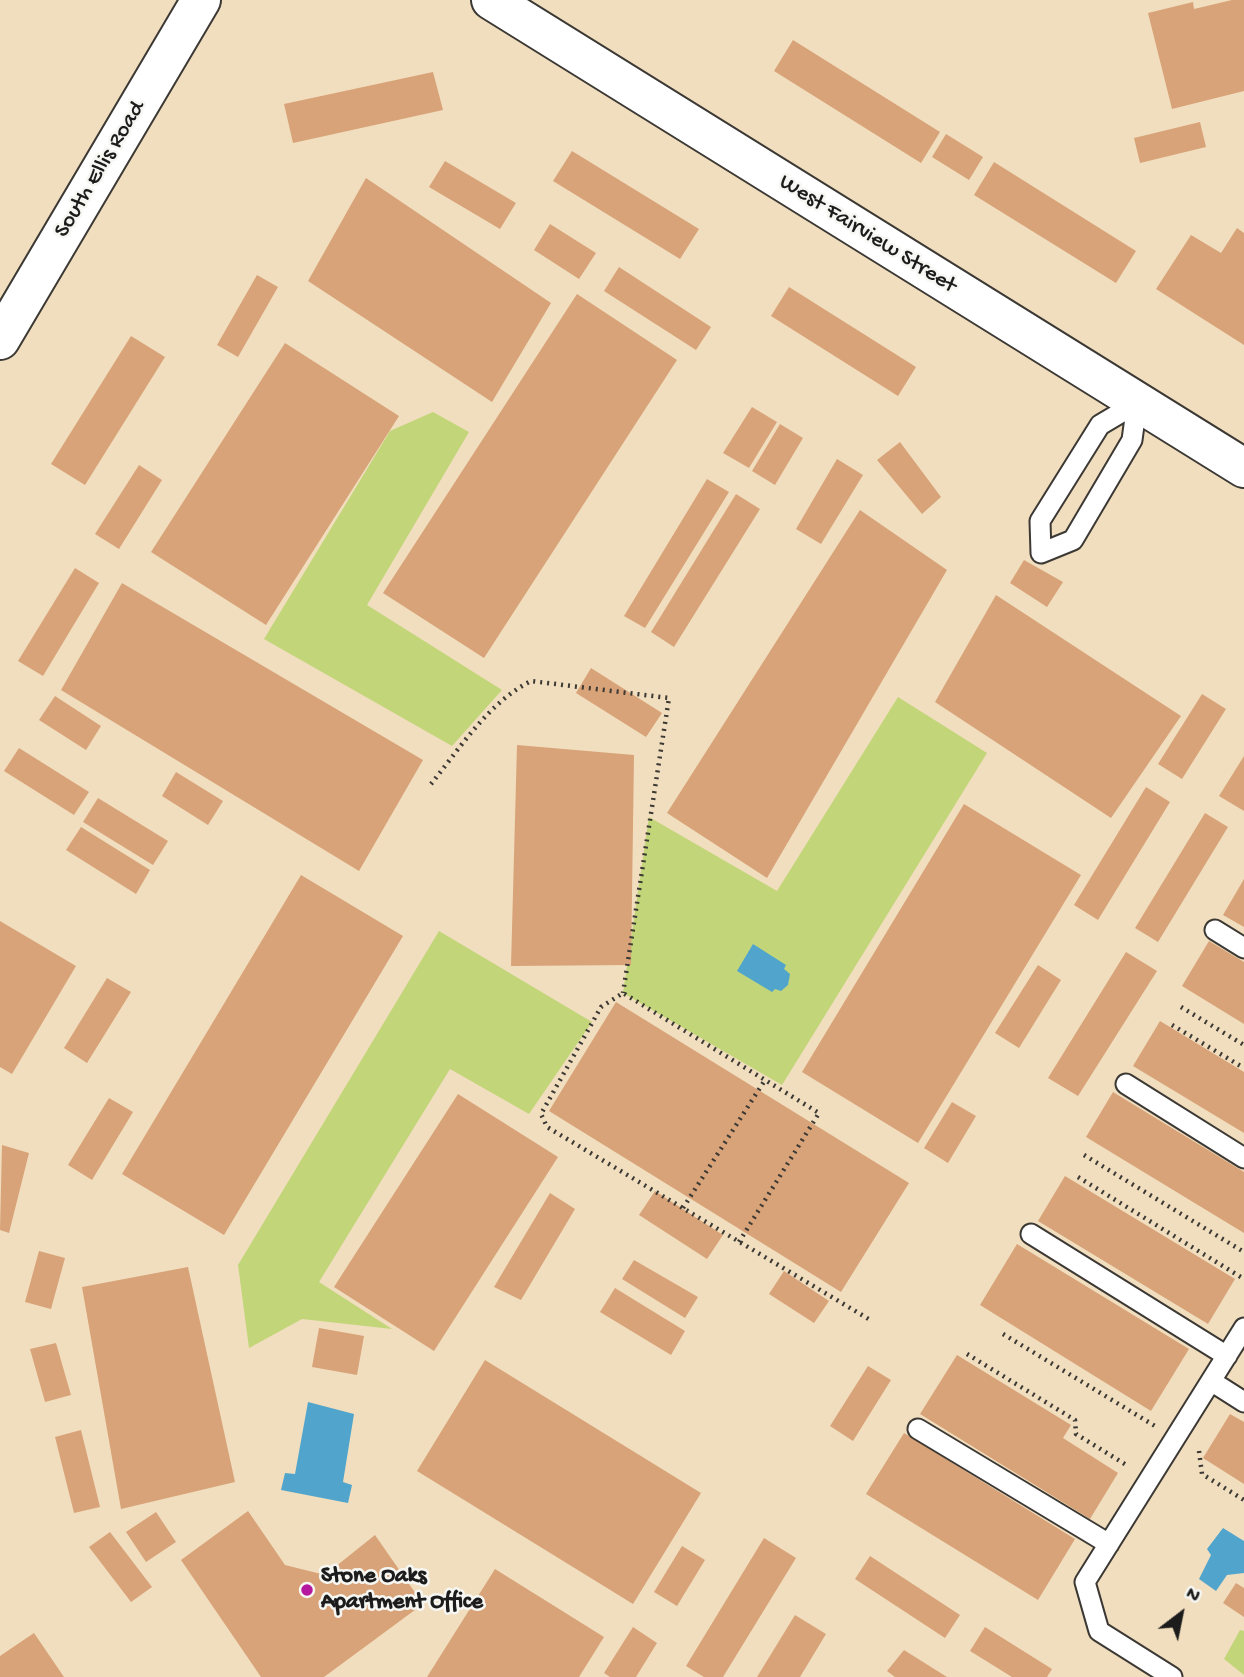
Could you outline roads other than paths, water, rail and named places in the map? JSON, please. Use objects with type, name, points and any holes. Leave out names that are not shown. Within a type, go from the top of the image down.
[{"type":"street","name":"South Ellis Road","points":[[0,340],[201,0]]},
{"type":"street","name":"West Fairview Street","points":[[491,0],[1244,468]]},
{"type":"lane","points":[[1138,402],[1132,440],[1073,540],[1041,553],[1040,521],[1100,425],[1138,402]]},
{"type":"lane","points":[[1214,930],[1244,948]]},
{"type":"lane","points":[[1126,1084],[1244,1158]]},
{"type":"lane","points":[[1031,1234],[1227,1356]]},
{"type":"lane","points":[[1172,1677],[1099,1631],[1085,1582],[1244,1328]]},
{"type":"lane","points":[[1211,1381],[1244,1402]]},
{"type":"lane","points":[[918,1429],[1108,1544]]},
{"type":"water","points":[[753,944],[786,965],[784,969],[790,974],[788,985],[781,991],[775,989],[772,992],[737,971]]},
{"type":"water","points":[[308,1402],[354,1414],[343,1482],[352,1485],[348,1503],[281,1490],[285,1473],[295,1474]]},
{"type":"water","points":[[1223,1528],[1244,1541],[1244,1573],[1227,1575],[1216,1591],[1199,1579],[1211,1555],[1207,1549]]},
{"type":"place","name":"Stone Oaks Apartment Office","points":[[307,1590]]}]
